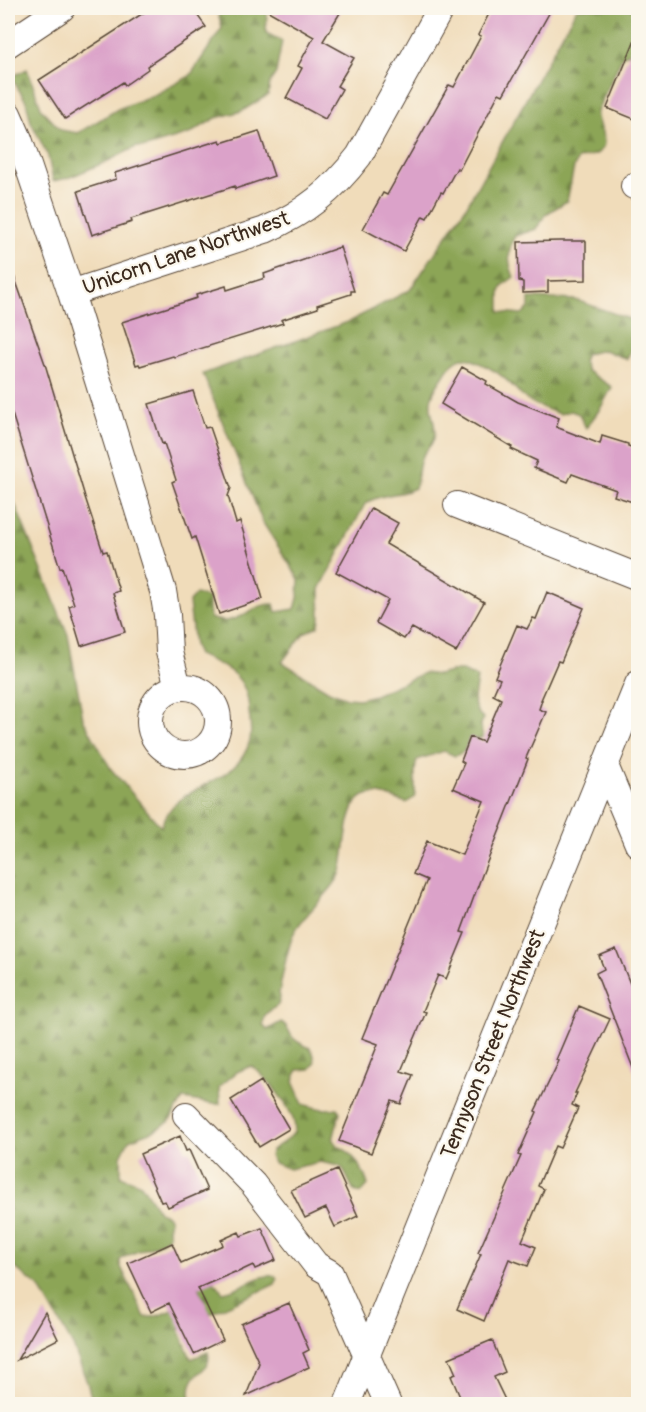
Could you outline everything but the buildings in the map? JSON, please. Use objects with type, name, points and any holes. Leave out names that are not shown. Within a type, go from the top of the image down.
[{"type":"street","points":[[8,44],[62,8]]},
{"type":"street","name":"Unicorn Lane Northwest","points":[[71,292],[265,230],[309,208],[336,184],[359,156],[441,8]]},
{"type":"street","name":"Unicorn Lane Northwest","points":[[8,114],[19,139],[71,292],[105,409],[163,591],[169,628],[169,652],[178,687]]},
{"type":"street","points":[[457,504],[639,577]]},
{"type":"street","name":"Tennyson Street Northwest","points":[[347,1404],[639,684]]},
{"type":"street","points":[[606,768],[639,844]]},
{"type":"street","points":[[186,1115],[253,1184],[316,1265],[330,1273],[388,1404]]},
{"type":"green space","points":[[217,8],[267,8],[266,33],[282,41],[276,73],[270,82],[268,95],[242,111],[216,118],[189,134],[146,147],[136,147],[68,178],[53,181],[48,156],[31,122],[26,101],[11,77],[27,69],[42,110],[61,130],[78,133],[118,109],[156,94],[190,76],[222,28]]},
{"type":"green space","points":[[577,8],[638,8],[638,50],[637,53],[625,54],[622,57],[597,111],[604,140],[601,150],[596,154],[578,159],[574,167],[567,201],[546,214],[536,229],[515,236],[509,256],[514,277],[503,285],[500,292],[500,312],[522,314],[529,308],[529,298],[576,300],[638,322],[638,335],[627,359],[604,350],[586,354],[583,361],[587,371],[612,387],[586,428],[579,414],[571,411],[560,414],[534,404],[501,375],[482,365],[464,358],[454,363],[433,394],[431,406],[435,433],[432,443],[420,461],[415,488],[377,498],[365,504],[320,589],[318,626],[304,633],[282,662],[329,691],[347,698],[359,699],[375,695],[424,673],[438,675],[463,671],[477,678],[474,705],[483,718],[480,726],[483,737],[476,740],[470,737],[465,751],[455,756],[444,751],[417,760],[415,797],[406,803],[385,795],[373,794],[362,797],[356,802],[349,820],[341,871],[333,885],[294,933],[285,962],[278,1005],[268,1012],[264,1020],[263,1025],[267,1030],[281,1022],[284,1024],[297,1042],[308,1047],[312,1052],[315,1063],[310,1069],[298,1070],[294,1084],[303,1104],[320,1109],[337,1108],[340,1112],[333,1140],[354,1159],[363,1171],[368,1185],[361,1193],[354,1191],[343,1169],[339,1166],[320,1162],[289,1169],[274,1163],[270,1156],[272,1150],[294,1132],[292,1116],[280,1096],[251,1066],[237,1072],[219,1087],[220,1104],[183,1099],[169,1122],[129,1140],[121,1156],[121,1176],[141,1184],[159,1212],[167,1215],[170,1220],[169,1235],[164,1240],[120,1260],[120,1265],[145,1317],[166,1313],[201,1295],[195,1278],[205,1259],[215,1283],[223,1292],[261,1277],[275,1276],[277,1280],[275,1284],[179,1329],[191,1359],[208,1352],[209,1357],[207,1365],[192,1383],[190,1392],[192,1404],[93,1404],[73,1346],[40,1288],[8,1262],[8,487],[68,635],[83,719],[111,769],[161,827],[168,812],[179,801],[233,768],[243,756],[251,737],[245,689],[234,674],[198,655],[194,646],[189,602],[196,594],[208,598],[210,618],[228,621],[266,605],[274,604],[276,612],[295,609],[298,598],[299,579],[263,523],[203,374],[348,322],[410,290],[466,207]]}]
